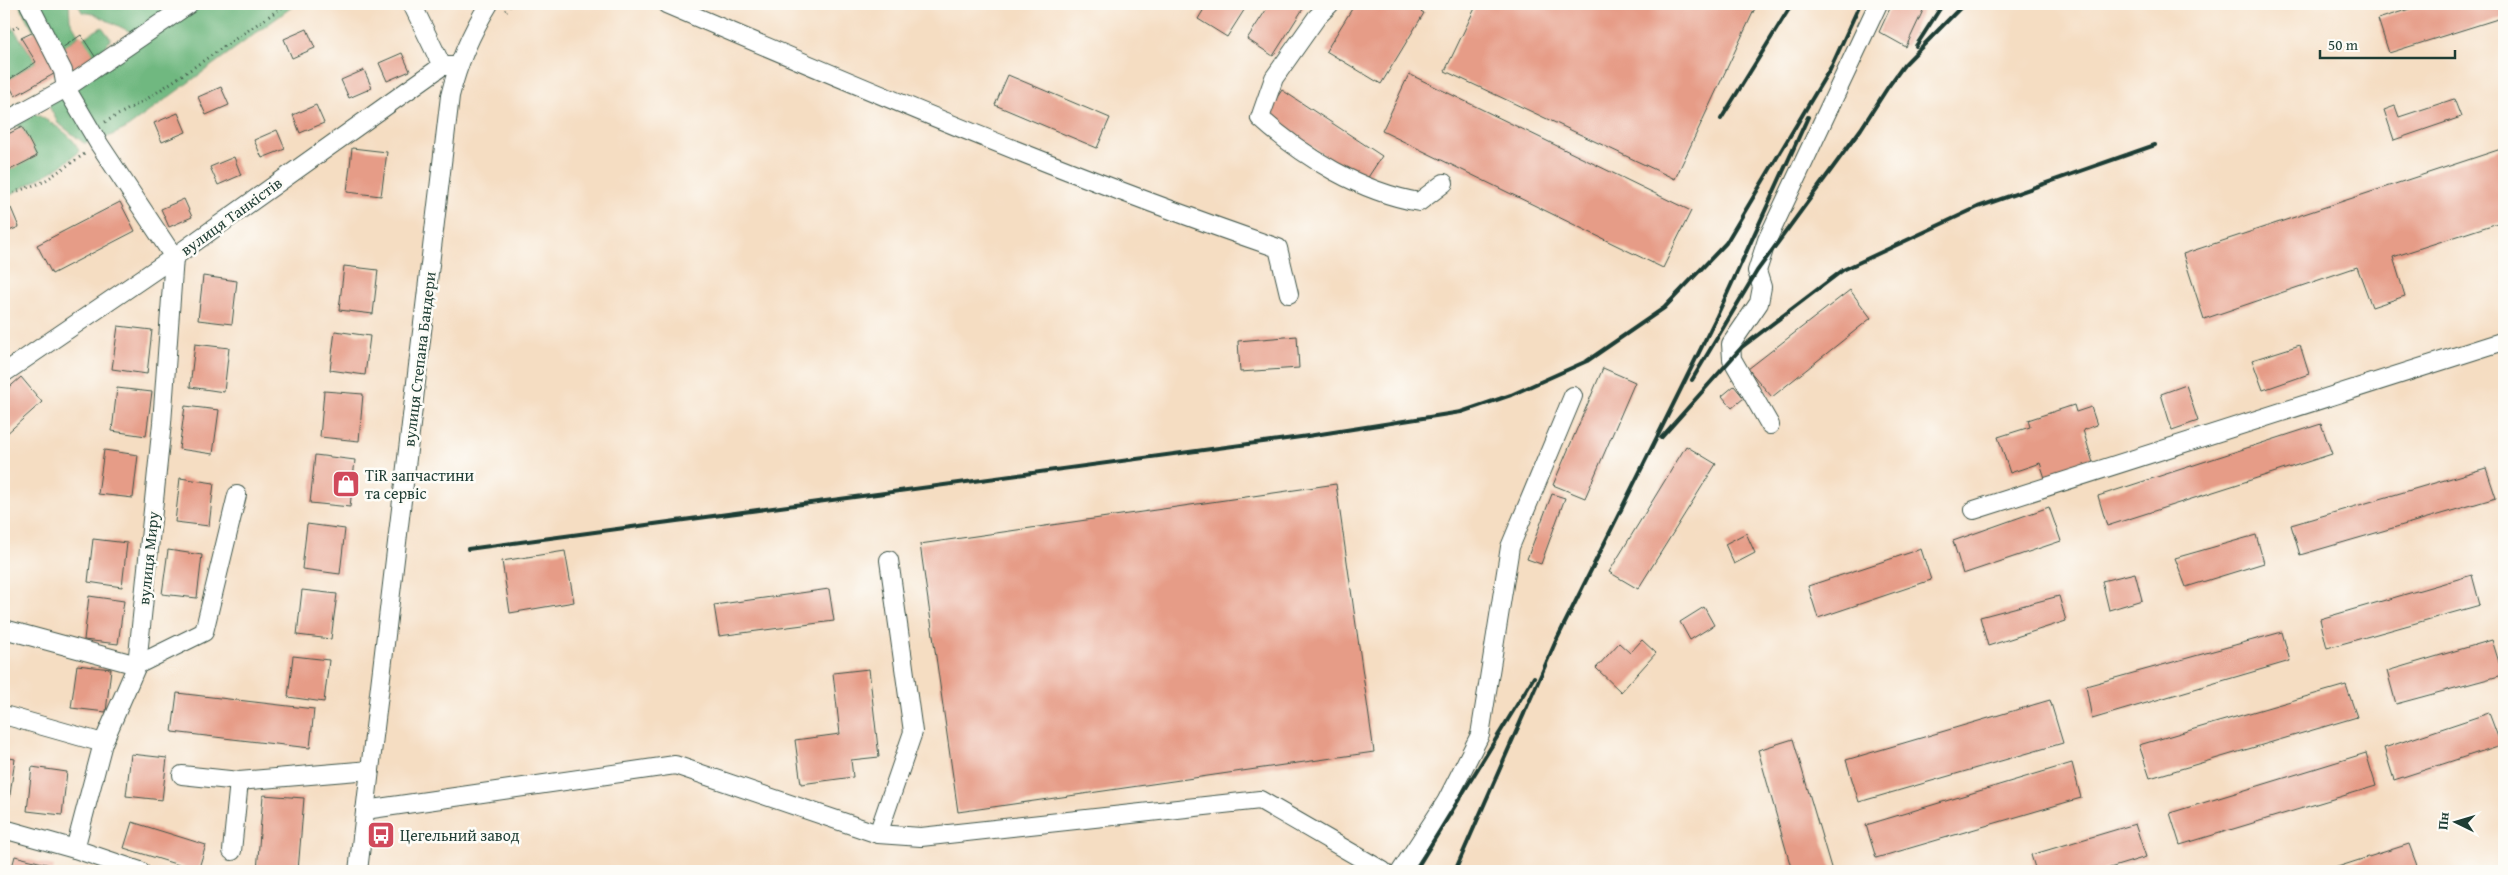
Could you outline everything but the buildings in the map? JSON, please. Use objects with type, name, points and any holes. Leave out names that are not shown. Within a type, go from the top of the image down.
[{"type":"street","points":[[29,4],[63,72],[66,88],[99,144],[174,257]]},
{"type":"street","points":[[4,122],[66,88],[190,4]]},
{"type":"street","points":[[412,4],[450,66]]},
{"type":"street","name":"вулиця Степана Бандери","points":[[358,871],[449,106],[450,66],[489,4]]},
{"type":"street","points":[[666,4],[949,124],[1196,220],[1278,248],[1289,294]]},
{"type":"street","points":[[1330,4],[1317,17],[1274,78],[1260,118],[1283,138],[1328,166],[1391,197],[1419,202],[1444,183]]},
{"type":"street","points":[[1770,424],[1732,359],[1731,344],[1759,303],[1762,287],[1757,271],[1767,240],[1878,4]]},
{"type":"street","name":"вулиця Танкістів","points":[[4,373],[450,66]]},
{"type":"street","name":"вулиця Миру","points":[[75,849],[103,743],[137,666],[163,414],[174,257]]},
{"type":"street","points":[[1974,510],[2504,341]]},
{"type":"street","points":[[1401,871],[1446,802],[1480,735],[1510,547],[1573,396]]},
{"type":"street","points":[[4,629],[137,666],[204,632],[237,494]]},
{"type":"street","points":[[878,834],[913,732],[889,560]]},
{"type":"street","points":[[4,715],[103,743]]},
{"type":"street","points":[[365,810],[675,765],[878,834],[921,838],[1260,800],[1383,871]]},
{"type":"street","points":[[182,776],[239,781],[370,770]]},
{"type":"street","points":[[232,851],[239,781]]},
{"type":"street","points":[[4,829],[75,849],[140,871]]},
{"type":"path","points":[[4,7],[9,4]]},
{"type":"path","points":[[89,127],[102,124],[147,99],[287,4]]},
{"type":"path","points":[[4,196],[43,182],[99,144]]},
{"type":"green space","points":[[19,4],[69,4],[70,20],[79,36],[51,56]]},
{"type":"green space","points":[[78,4],[296,4],[125,129],[101,140],[84,143],[58,123],[49,106],[83,38],[102,27],[111,39],[102,51],[106,58],[135,34],[94,14],[82,12]]},
{"type":"green space","points":[[9,22],[36,62],[7,81],[4,86],[4,25]]},
{"type":"green space","points":[[19,105],[63,131],[76,145],[79,152],[60,167],[4,198],[4,173],[36,156],[22,127],[7,125],[4,118],[7,110]]},
{"type":"railway","points":[[1721,119],[1792,4]]},
{"type":"railway","points":[[1829,72],[1860,4]]},
{"type":"railway","points":[[1916,46],[1943,4]]},
{"type":"railway","points":[[1692,380],[1757,271],[1861,129],[1888,87],[1904,65],[1964,4]]},
{"type":"railway","points":[[468,549],[1308,436],[1461,412],[1511,395],[1587,361],[1664,308],[1726,243],[1831,67]]},
{"type":"railway","points":[[1455,871],[1555,643],[1716,318],[1808,117]]},
{"type":"railway","points":[[1661,438],[1742,347],[1843,270],[1978,207],[2155,145]]},
{"type":"railway","points":[[1415,871],[1534,677]]},
{"type":"place","name":"TiR запчастини та сервіс","points":[[346,484]]},
{"type":"place","name":"Цегельний завод","points":[[381,835]]}]
